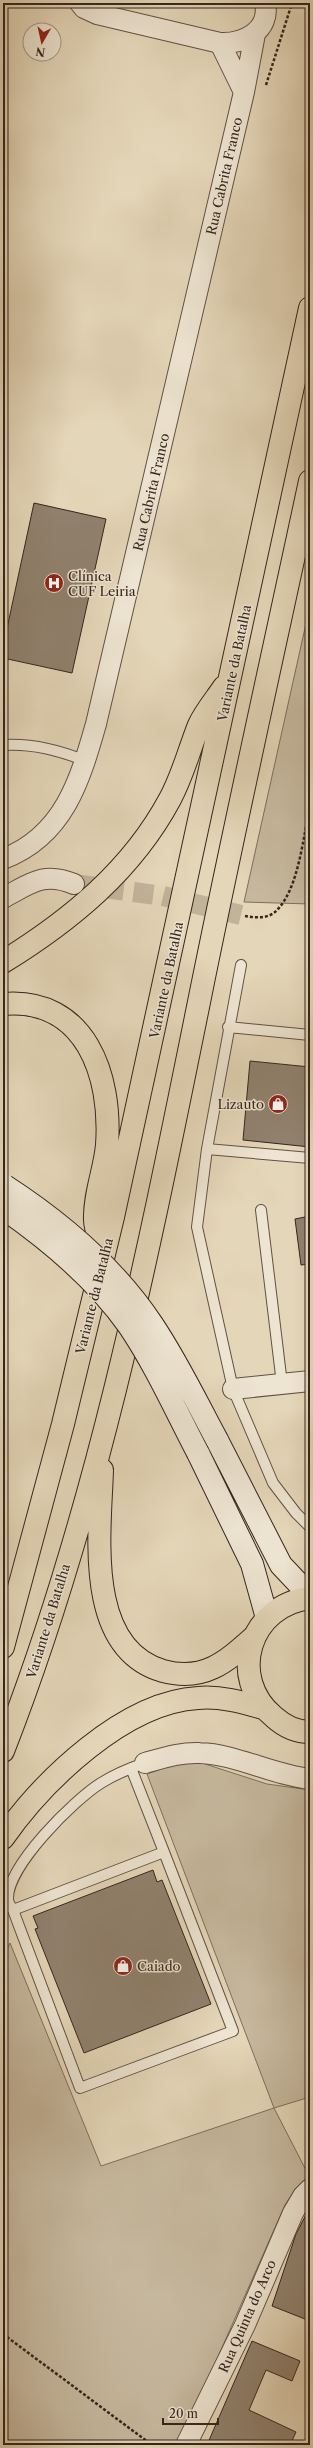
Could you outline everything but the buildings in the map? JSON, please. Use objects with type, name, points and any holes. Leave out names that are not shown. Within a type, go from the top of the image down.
[{"type":"main road","name":"Variante da Batalha","points":[[3,1647],[63,1424],[160,1011],[310,308]]},
{"type":"main road","name":"Variante da Batalha","points":[[3,1751],[44,1641],[103,1439],[156,1210],[310,481]]},
{"type":"main road","points":[[3,962],[70,916],[95,896],[136,850],[170,799],[187,762],[200,724],[231,676]]},
{"type":"main road","points":[[3,1004],[17,1003],[45,1009],[66,1021],[80,1033],[94,1054],[108,1110],[107,1146],[95,1220],[104,1253]]},
{"type":"main road","points":[[4,1185],[66,1229],[128,1292],[151,1323],[175,1360],[281,1565],[298,1583],[310,1592]]},
{"type":"main road","points":[[3,1208],[26,1224],[72,1263],[128,1324],[150,1360],[252,1564],[267,1618]]},
{"type":"main road","points":[[103,1439],[99,1538],[102,1586],[105,1604],[118,1637],[129,1650],[144,1662],[174,1674],[191,1674],[210,1670],[228,1661],[254,1637],[267,1618],[282,1606],[310,1598]]},
{"type":"main road","points":[[254,1637],[249,1655],[248,1674],[254,1692],[264,1708],[281,1724],[303,1732],[310,1732]]},
{"type":"main road","points":[[3,1838],[19,1814],[50,1781],[77,1757],[108,1734],[139,1716],[160,1707],[197,1698],[239,1702],[264,1708]]},
{"type":"street","points":[[80,3],[84,8],[97,14],[220,43],[234,44],[255,34]]},
{"type":"street","name":"Rua Cabrita Franco","points":[[3,859],[24,848],[57,819],[78,785],[86,761],[96,724],[244,92],[255,34],[264,20],[265,3]]},
{"type":"street","points":[[220,43],[244,92]]},
{"type":"street","points":[[3,898],[36,881],[49,877],[60,878],[74,884]]},
{"type":"street","points":[[233,1389],[310,1381]]},
{"type":"street","points":[[138,1765],[180,1754],[199,1753],[215,1755],[269,1771],[310,1779]]},
{"type":"street","name":"Rua Quinta do Arco","points":[[186,2445],[245,2325],[293,2213],[310,2189]]},
{"type":"lane","points":[[3,745],[30,745],[46,748],[86,761]]},
{"type":"lane","points":[[241,965],[228,1027],[207,1149],[197,1227],[233,1389],[273,1483],[309,1526]]},
{"type":"lane","points":[[228,1027],[310,1035]]},
{"type":"lane","points":[[207,1149],[310,1158]]},
{"type":"lane","points":[[261,1210],[282,1384]]},
{"type":"lane","points":[[138,1765],[164,1852],[233,2031],[80,2088],[8,1899],[15,1878],[29,1852],[77,1800],[101,1783],[138,1765]]},
{"type":"lane","points":[[12,1910],[164,1852]]},
{"type":"path","points":[[245,916],[261,918],[277,911],[294,879],[310,807]]},
{"type":"path","points":[[3,2334],[152,2445]]},
{"type":"shaded area","points":[[310,607],[310,904],[244,902],[309,610]]},
{"type":"shaded area","points":[[179,1763],[202,1763],[267,1784],[310,1790],[310,2097],[274,2108],[147,1774]]},
{"type":"shaded area","points":[[10,1943],[101,2166],[274,2108],[309,2176],[296,2188],[285,2205],[179,2445],[3,2445],[3,1957]]},
{"type":"tunnel","points":[[74,884],[163,896],[245,916]]},
{"type":"place","name":"Clínica CUF Leiria","points":[[54,583]]},
{"type":"place","name":"Lizauto","points":[[278,1104]]},
{"type":"place","name":"Caiado","points":[[123,1966]]}]
